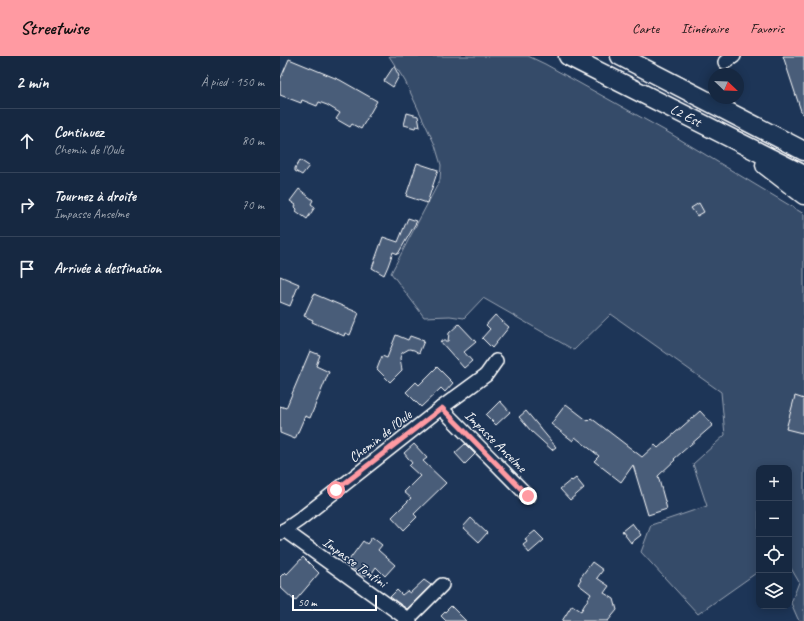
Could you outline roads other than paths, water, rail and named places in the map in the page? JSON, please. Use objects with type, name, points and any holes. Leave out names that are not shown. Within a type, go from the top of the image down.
[{"type":"highway","name":"L2 Est","points":[[568,56],[804,175]]},
{"type":"highway","name":"L2 Est","points":[[620,56],[803,150]]},
{"type":"highway","points":[[729,137],[804,194]]},
{"type":"street","name":"Chemin de l'Oule","points":[[282,532],[486,375],[496,361]]},
{"type":"street","name":"Impasse Anselme","points":[[442,408],[528,496]]},
{"type":"street","name":"Impasse Tontini","points":[[282,532],[409,620],[442,585]]}]
